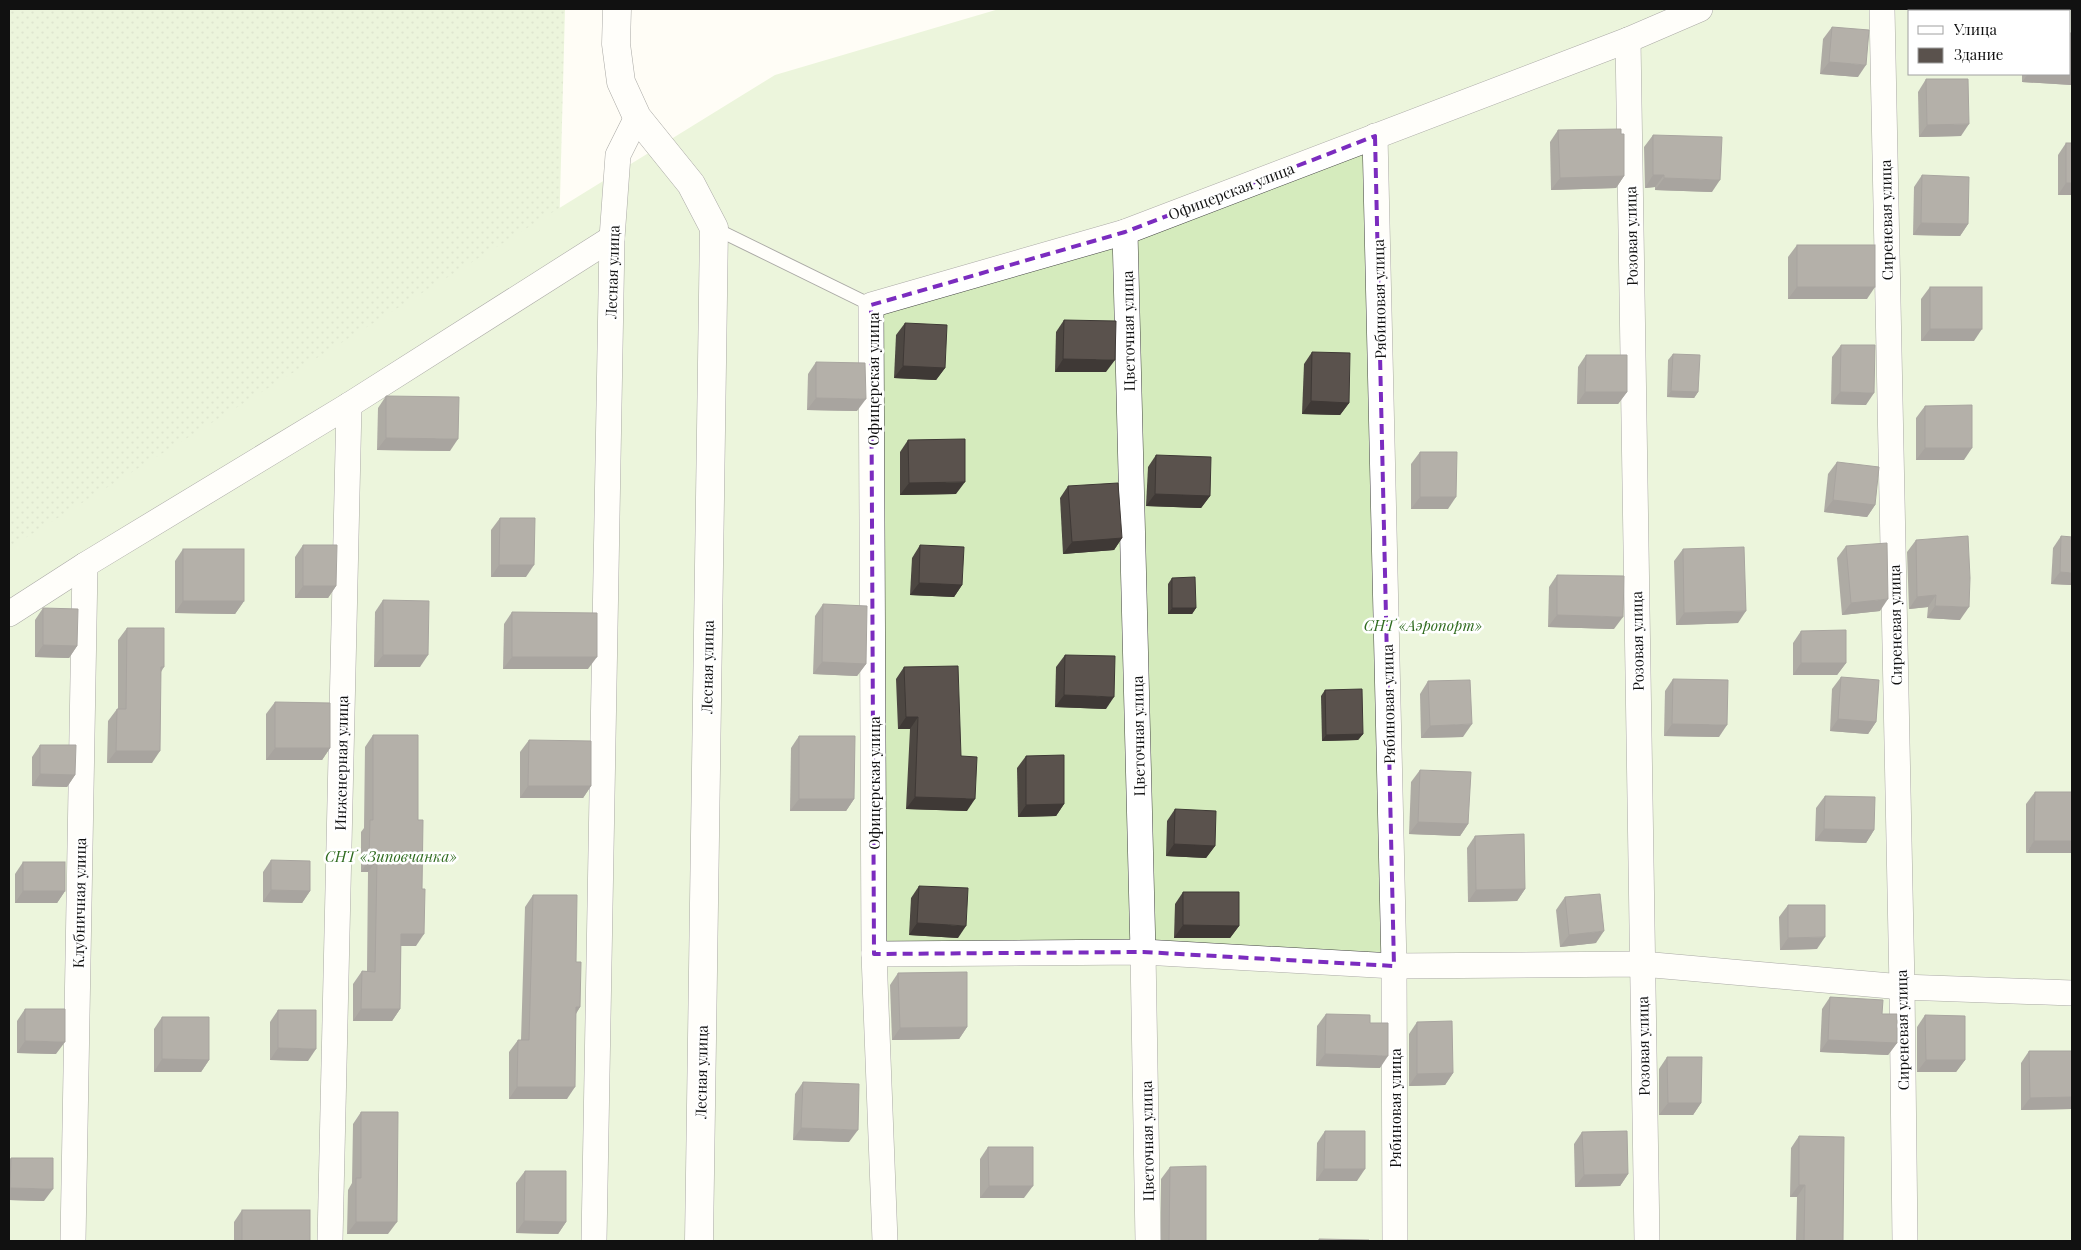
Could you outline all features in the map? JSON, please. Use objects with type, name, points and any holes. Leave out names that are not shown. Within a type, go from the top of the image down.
[{"type":"street","name":"Лесная улица","points":[[617,9],[616,44],[621,82],[637,117],[691,184],[714,228],[699,1241]]},
{"type":"street","name":"Офицерская улица","points":[[885,1241],[874,954],[872,306],[1125,232],[1628,40],[1700,9]]},
{"type":"street","name":"Сиреневая улица","points":[[1882,9],[1902,987],[1905,1241]]},
{"type":"street","name":"Розовая улица","points":[[1628,40],[1646,1241]]},
{"type":"street","name":"Лесная улица","points":[[594,1241],[612,238],[618,155],[637,117]]},
{"type":"street","name":"Рябиновая улица","points":[[1375,136],[1394,966],[1395,1241]]},
{"type":"street","name":"Цветочная улица","points":[[1125,232],[1143,952],[1148,1241]]},
{"type":"street","points":[[9,614],[85,565],[349,405],[612,238]]},
{"type":"street","name":"Инженерная улица","points":[[330,1241],[349,405]]},
{"type":"street","name":"Клубничная улица","points":[[73,1241],[85,565]]},
{"type":"street","points":[[874,954],[1143,952],[1394,966],[1642,964],[1902,987],[2072,993]]},
{"type":"lane","points":[[714,228],[872,306]]},
{"type":"highlighted area","points":[[1375,136],[1394,966],[1143,952],[874,954],[871,305],[1125,232]]},
{"type":"green space","points":[[9,9],[565,9],[559,236],[9,564]]},
{"type":"green space","name":"СНТ «Аэропорт»","points":[[999,9],[2072,9],[2072,1241],[9,1241],[9,548],[775,75]]},
{"type":"building","points":[[1832,27],[1869,30],[1866,65],[1829,62]]},
{"type":"building","points":[[2071,33],[2072,33],[2071,73]]},
{"type":"building","points":[[1926,79],[1968,79],[1969,124],[1927,125]]},
{"type":"building","points":[[1621,129],[1621,134],[1624,134],[1624,176],[1560,178],[1558,130]]},
{"type":"building","points":[[1653,135],[1722,137],[1720,180],[1664,178],[1664,175],[1653,175]]},
{"type":"building","points":[[2066,143],[2072,143],[2072,183],[2066,183]]},
{"type":"building","points":[[1922,175],[1969,177],[1968,224],[1921,223]]},
{"type":"building","points":[[1797,245],[1875,245],[1875,287],[1797,287]]},
{"type":"building","points":[[1930,287],[1982,287],[1982,329],[1930,329]]},
{"type":"building","points":[[1064,320],[1116,321],[1115,360],[1063,359]]},
{"type":"building","points":[[905,323],[947,325],[945,368],[903,366]]},
{"type":"building","points":[[1841,345],[1875,345],[1874,393],[1840,392]]},
{"type":"building","points":[[1312,352],[1350,353],[1349,403],[1311,401]]},
{"type":"building","points":[[1673,354],[1700,355],[1698,392],[1671,391]]},
{"type":"building","points":[[1586,355],[1627,355],[1627,392],[1585,392]]},
{"type":"building","points":[[816,362],[865,363],[866,399],[816,398]]},
{"type":"building","points":[[386,396],[459,397],[458,439],[386,438]]},
{"type":"building","points":[[1972,405],[1972,448],[1925,448],[1925,406]]},
{"type":"building","points":[[965,439],[965,482],[909,483],[908,440]]},
{"type":"building","points":[[1420,452],[1457,452],[1456,497],[1420,497]]},
{"type":"building","points":[[1156,455],[1211,457],[1210,496],[1155,494]]},
{"type":"building","points":[[1837,462],[1879,467],[1875,505],[1833,500]]},
{"type":"building","points":[[1118,483],[1122,538],[1072,542],[1068,486]]},
{"type":"building","points":[[500,518],[535,518],[534,565],[499,565]]},
{"type":"building","points":[[1968,536],[1969,607],[1935,606],[1936,595],[1917,597],[1916,540]]},
{"type":"building","points":[[2061,536],[2072,537],[2072,573],[2060,572]]},
{"type":"building","points":[[1887,543],[1888,599],[1851,603],[1846,546]]},
{"type":"building","points":[[303,545],[337,545],[336,586],[303,586]]},
{"type":"building","points":[[920,545],[964,547],[962,585],[919,583]]},
{"type":"building","points":[[1744,547],[1746,611],[1684,613],[1683,549]]},
{"type":"building","points":[[183,549],[244,549],[244,601],[183,601]]},
{"type":"building","points":[[1557,575],[1624,576],[1623,617],[1557,615]]},
{"type":"building","points":[[1195,577],[1196,608],[1172,608],[1172,578]]},
{"type":"building","points":[[383,600],[429,601],[428,655],[383,655]]},
{"type":"building","points":[[823,604],[867,606],[866,664],[822,662]]},
{"type":"building","points":[[43,608],[78,609],[77,646],[43,645]]},
{"type":"building","points":[[512,612],[597,613],[597,657],[512,657]]},
{"type":"building","points":[[127,628],[164,628],[164,667],[161,667],[160,751],[116,751],[117,709],[126,709]]},
{"type":"building","points":[[1846,630],[1846,663],[1801,663],[1801,631]]},
{"type":"building","points":[[1065,655],[1115,656],[1114,697],[1064,695]]},
{"type":"building","points":[[958,666],[961,756],[977,757],[975,799],[915,797],[918,717],[906,717],[904,667]]},
{"type":"building","points":[[1841,677],[1879,680],[1876,722],[1838,719]]},
{"type":"building","points":[[1673,679],[1728,680],[1727,725],[1672,724]]},
{"type":"building","points":[[1470,680],[1472,724],[1430,726],[1428,681]]},
{"type":"building","points":[[1362,689],[1363,734],[1326,735],[1325,690]]},
{"type":"building","points":[[275,702],[330,703],[330,748],[275,748]]},
{"type":"building","points":[[373,735],[418,735],[418,820],[423,820],[422,889],[425,889],[424,934],[401,934],[400,1009],[361,1009],[362,971],[375,972],[377,860],[369,860],[370,820],[373,820]]},
{"type":"building","points":[[799,736],[855,736],[854,799],[799,799]]},
{"type":"building","points":[[529,740],[591,741],[591,786],[528,786]]},
{"type":"building","points":[[40,745],[76,745],[75,775],[40,774]]},
{"type":"building","points":[[1064,755],[1064,804],[1026,805],[1026,756]]},
{"type":"building","points":[[1420,770],[1471,772],[1468,824],[1418,822]]},
{"type":"building","points":[[2035,792],[2072,792],[2072,841],[2034,841]]},
{"type":"building","points":[[1825,796],[1875,797],[1874,830],[1824,829]]},
{"type":"building","points":[[1175,809],[1216,811],[1215,846],[1174,844]]},
{"type":"building","points":[[1524,834],[1525,889],[1476,890],[1475,836]]},
{"type":"building","points":[[271,860],[310,861],[310,891],[271,890]]},
{"type":"building","points":[[23,862],[65,862],[65,891],[23,891]]},
{"type":"building","points":[[919,886],[968,888],[966,926],[917,923]]},
{"type":"building","points":[[1183,892],[1239,892],[1239,926],[1183,925]]},
{"type":"building","points":[[1600,894],[1604,931],[1569,935],[1565,897]]},
{"type":"building","points":[[533,895],[577,895],[576,962],[581,962],[580,1007],[576,1007],[575,1087],[517,1087],[518,1040],[529,1040]]},
{"type":"building","points":[[1788,905],[1825,905],[1825,937],[1788,938]]},
{"type":"building","points":[[967,972],[967,1027],[900,1028],[898,973]]},
{"type":"building","points":[[1830,997],[1883,1000],[1882,1014],[1897,1014],[1897,1043],[1828,1040]]},
{"type":"building","points":[[25,1009],[65,1009],[65,1042],[25,1041]]},
{"type":"building","points":[[278,1010],[316,1010],[316,1049],[278,1048]]},
{"type":"building","points":[[1326,1014],[1370,1015],[1370,1023],[1388,1023],[1388,1056],[1325,1054]]},
{"type":"building","points":[[1925,1015],[1965,1016],[1965,1060],[1926,1060]]},
{"type":"building","points":[[162,1017],[209,1017],[209,1060],[162,1059]]},
{"type":"building","points":[[1452,1021],[1453,1073],[1417,1074],[1417,1022]]},
{"type":"building","points":[[2029,1051],[2072,1051],[2072,1097],[2030,1098]]},
{"type":"building","points":[[1667,1057],[1702,1057],[1701,1103],[1668,1103]]},
{"type":"building","points":[[803,1082],[859,1084],[858,1130],[801,1128]]},
{"type":"building","points":[[361,1112],[398,1112],[397,1222],[356,1222],[356,1178],[361,1178]]},
{"type":"building","points":[[1325,1131],[1365,1131],[1365,1169],[1324,1169]]},
{"type":"building","points":[[1627,1131],[1628,1174],[1584,1175],[1582,1132]]},
{"type":"building","points":[[1799,1136],[1844,1137],[1843,1241],[1804,1241],[1805,1185],[1799,1185]]},
{"type":"building","points":[[988,1147],[1033,1147],[1033,1186],[989,1186]]},
{"type":"building","points":[[11,1158],[53,1158],[53,1189],[10,1188]]},
{"type":"building","points":[[1206,1166],[1206,1241],[1169,1241],[1170,1167]]},
{"type":"building","points":[[525,1171],[566,1171],[566,1222],[524,1221]]},
{"type":"building","points":[[242,1210],[310,1210],[310,1241],[242,1241]]},
{"type":"building","points":[[1319,1239],[1369,1240],[1369,1241],[1319,1241]]},
{"type":"park label","name":"СНТ «Зиповчанка»","points":[[391,856]]}]
